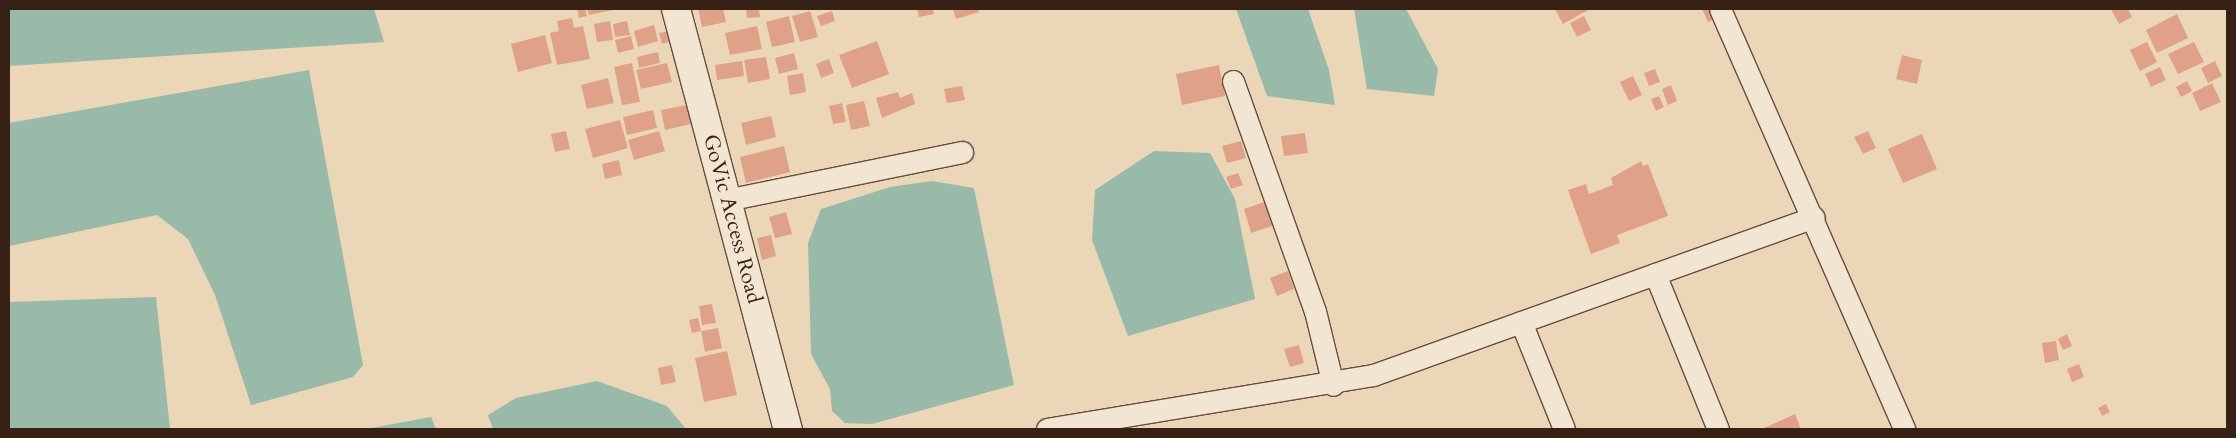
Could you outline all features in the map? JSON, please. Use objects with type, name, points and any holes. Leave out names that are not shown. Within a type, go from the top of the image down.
[{"type":"main road","name":"GoVic Access Road","points":[[676,9],[788,429]]},
{"type":"street","points":[[1720,9],[1814,217],[1904,429]]},
{"type":"street","points":[[1233,81],[1315,311],[1333,385]]},
{"type":"street","points":[[726,200],[962,152]]},
{"type":"street","points":[[1047,429],[1333,385],[1373,375],[1814,217]]},
{"type":"street","points":[[1655,274],[1718,429]]},
{"type":"street","points":[[1521,322],[1564,429]]},
{"type":"shaded area","points":[[9,9],[374,9],[384,42],[9,66]]},
{"type":"shaded area","points":[[1236,9],[1308,9],[1329,70],[1335,105],[1267,96]]},
{"type":"shaded area","points":[[1354,9],[1406,9],[1438,69],[1434,96],[1367,89]]},
{"type":"shaded area","points":[[309,70],[363,365],[353,377],[251,405],[215,295],[188,239],[157,215],[9,246],[9,123]]},
{"type":"shaded area","points":[[1154,151],[1210,153],[1235,199],[1255,299],[1128,336],[1092,240],[1095,190]]},
{"type":"shaded area","points":[[932,181],[974,188],[1014,385],[872,424],[845,423],[832,411],[830,389],[811,354],[808,243],[821,209],[890,187]]},
{"type":"shaded area","points":[[156,297],[170,429],[9,429],[9,302]]},
{"type":"shaded area","points":[[597,381],[667,406],[686,429],[493,429],[488,415],[516,398]]},
{"type":"shaded area","points":[[431,417],[436,429],[366,429]]},
{"type":"building","points":[[577,9],[585,9],[587,16],[579,18]]},
{"type":"building","points":[[587,9],[613,9],[613,10],[589,15]]},
{"type":"building","points":[[698,9],[723,9],[726,22],[702,27]]},
{"type":"building","points":[[746,9],[759,9],[760,17],[747,18]]},
{"type":"building","points":[[917,9],[933,9],[934,14],[919,17]]},
{"type":"building","points":[[953,9],[978,9],[979,12],[956,19]]},
{"type":"building","points":[[1555,9],[1590,9],[1563,24]]},
{"type":"building","points":[[1702,9],[1717,9],[1721,16],[1708,22]]},
{"type":"building","points":[[2111,9],[2128,9],[2132,17],[2119,24]]},
{"type":"building","points":[[810,11],[818,37],[800,42],[792,16]]},
{"type":"building","points":[[832,11],[835,21],[821,26],[817,16]]},
{"type":"building","points":[[2177,14],[2188,38],[2157,53],[2146,30]]},
{"type":"building","points":[[789,16],[795,42],[772,47],[766,22]]},
{"type":"building","points":[[1584,16],[1591,30],[1577,37],[1570,23]]},
{"type":"building","points":[[572,18],[574,28],[583,26],[590,59],[557,65],[550,33],[559,31],[557,21]]},
{"type":"building","points":[[610,21],[613,40],[597,42],[594,24]]},
{"type":"building","points":[[627,21],[630,35],[615,37],[613,24]]},
{"type":"building","points":[[654,25],[658,41],[638,47],[634,31]]},
{"type":"building","points":[[757,26],[762,49],[730,55],[725,33]]},
{"type":"building","points":[[670,31],[672,41],[662,44],[659,33]]},
{"type":"building","points":[[545,35],[552,63],[518,72],[511,44]]},
{"type":"building","points":[[631,36],[634,49],[618,53],[615,40]]},
{"type":"building","points":[[877,41],[889,74],[852,88],[839,55]]},
{"type":"building","points":[[2147,42],[2157,62],[2140,71],[2130,50]]},
{"type":"building","points":[[2194,42],[2204,62],[2178,74],[2168,54]]},
{"type":"building","points":[[658,52],[660,63],[639,68],[637,57]]},
{"type":"building","points":[[794,53],[798,69],[779,74],[775,58]]},
{"type":"building","points":[[1902,55],[1922,60],[1917,84],[1896,79]]},
{"type":"building","points":[[766,57],[770,79],[748,83],[744,60]]},
{"type":"building","points":[[829,59],[834,73],[821,78],[816,64]]},
{"type":"building","points":[[742,61],[744,76],[717,80],[715,65]]},
{"type":"building","points":[[2215,61],[2222,76],[2208,83],[2201,68]]},
{"type":"building","points":[[632,63],[640,102],[622,105],[614,67]]},
{"type":"building","points":[[667,63],[672,82],[641,89],[636,70]]},
{"type":"building","points":[[1219,65],[1225,96],[1182,105],[1176,74]]},
{"type":"building","points":[[2160,67],[2166,80],[2151,87],[2145,74]]},
{"type":"building","points":[[1655,69],[1660,82],[1649,86],[1644,73]]},
{"type":"building","points":[[803,73],[806,92],[790,95],[787,76]]},
{"type":"building","points":[[1633,76],[1642,95],[1629,101],[1620,82]]},
{"type":"building","points":[[608,78],[614,103],[587,109],[581,85]]},
{"type":"building","points":[[2187,81],[2192,91],[2181,97],[2176,87]]},
{"type":"building","points":[[2212,83],[2221,102],[2200,111],[2192,93]]},
{"type":"building","points":[[1671,85],[1677,101],[1668,105],[1662,89]]},
{"type":"building","points":[[962,86],[965,100],[947,103],[944,89]]},
{"type":"building","points":[[898,92],[900,98],[912,93],[915,104],[882,118],[876,98]]},
{"type":"building","points":[[1659,96],[1664,107],[1656,111],[1651,99]]},
{"type":"building","points":[[864,101],[870,126],[851,130],[846,105]]},
{"type":"building","points":[[842,103],[846,122],[833,124],[829,106]]},
{"type":"building","points":[[687,105],[691,124],[665,130],[661,110]]},
{"type":"building","points":[[653,110],[657,128],[627,135],[623,117]]},
{"type":"building","points":[[771,116],[776,137],[746,145],[741,123]]},
{"type":"building","points":[[620,120],[628,148],[593,158],[585,129]]},
{"type":"building","points":[[566,131],[570,149],[555,152],[551,134]]},
{"type":"building","points":[[659,131],[665,151],[634,160],[628,140]]},
{"type":"building","points":[[1868,131],[1876,148],[1863,154],[1854,137]]},
{"type":"building","points":[[1305,133],[1308,153],[1284,156],[1281,136]]},
{"type":"building","points":[[1922,134],[1937,169],[1903,183],[1888,149]]},
{"type":"building","points":[[1241,141],[1246,158],[1227,163],[1222,146]]},
{"type":"building","points":[[784,146],[790,172],[746,183],[740,157]]},
{"type":"building","points":[[619,160],[622,175],[605,179],[602,164]]},
{"type":"building","points":[[1641,161],[1643,166],[1648,164],[1668,216],[1617,235],[1620,243],[1591,254],[1568,190],[1586,184],[1589,194],[1613,185],[1611,178]]},
{"type":"building","points":[[1238,173],[1243,185],[1231,189],[1226,177]]},
{"type":"building","points":[[1270,200],[1278,224],[1251,233],[1244,209]]},
{"type":"building","points":[[786,212],[792,234],[775,238],[769,217]]},
{"type":"building","points":[[771,235],[776,256],[762,260],[757,238]]},
{"type":"building","points":[[1288,271],[1294,289],[1277,296],[1270,278]]},
{"type":"building","points":[[712,304],[716,323],[702,325],[699,306]]},
{"type":"building","points":[[698,318],[701,331],[692,333],[689,320]]},
{"type":"building","points":[[718,328],[722,348],[705,352],[701,331]]},
{"type":"building","points":[[2067,334],[2072,346],[2063,350],[2058,339]]},
{"type":"building","points":[[2056,341],[2059,360],[2045,363],[2042,343]]},
{"type":"building","points":[[1299,345],[1304,363],[1290,367],[1284,349]]},
{"type":"building","points":[[727,351],[737,395],[704,402],[695,358]]},
{"type":"building","points":[[2079,364],[2084,377],[2072,382],[2067,369]]},
{"type":"building","points":[[672,365],[676,382],[661,385],[658,368]]},
{"type":"building","points":[[2106,404],[2110,412],[2102,416],[2098,408]]},
{"type":"building","points":[[1795,414],[1801,429],[1764,428]]}]
